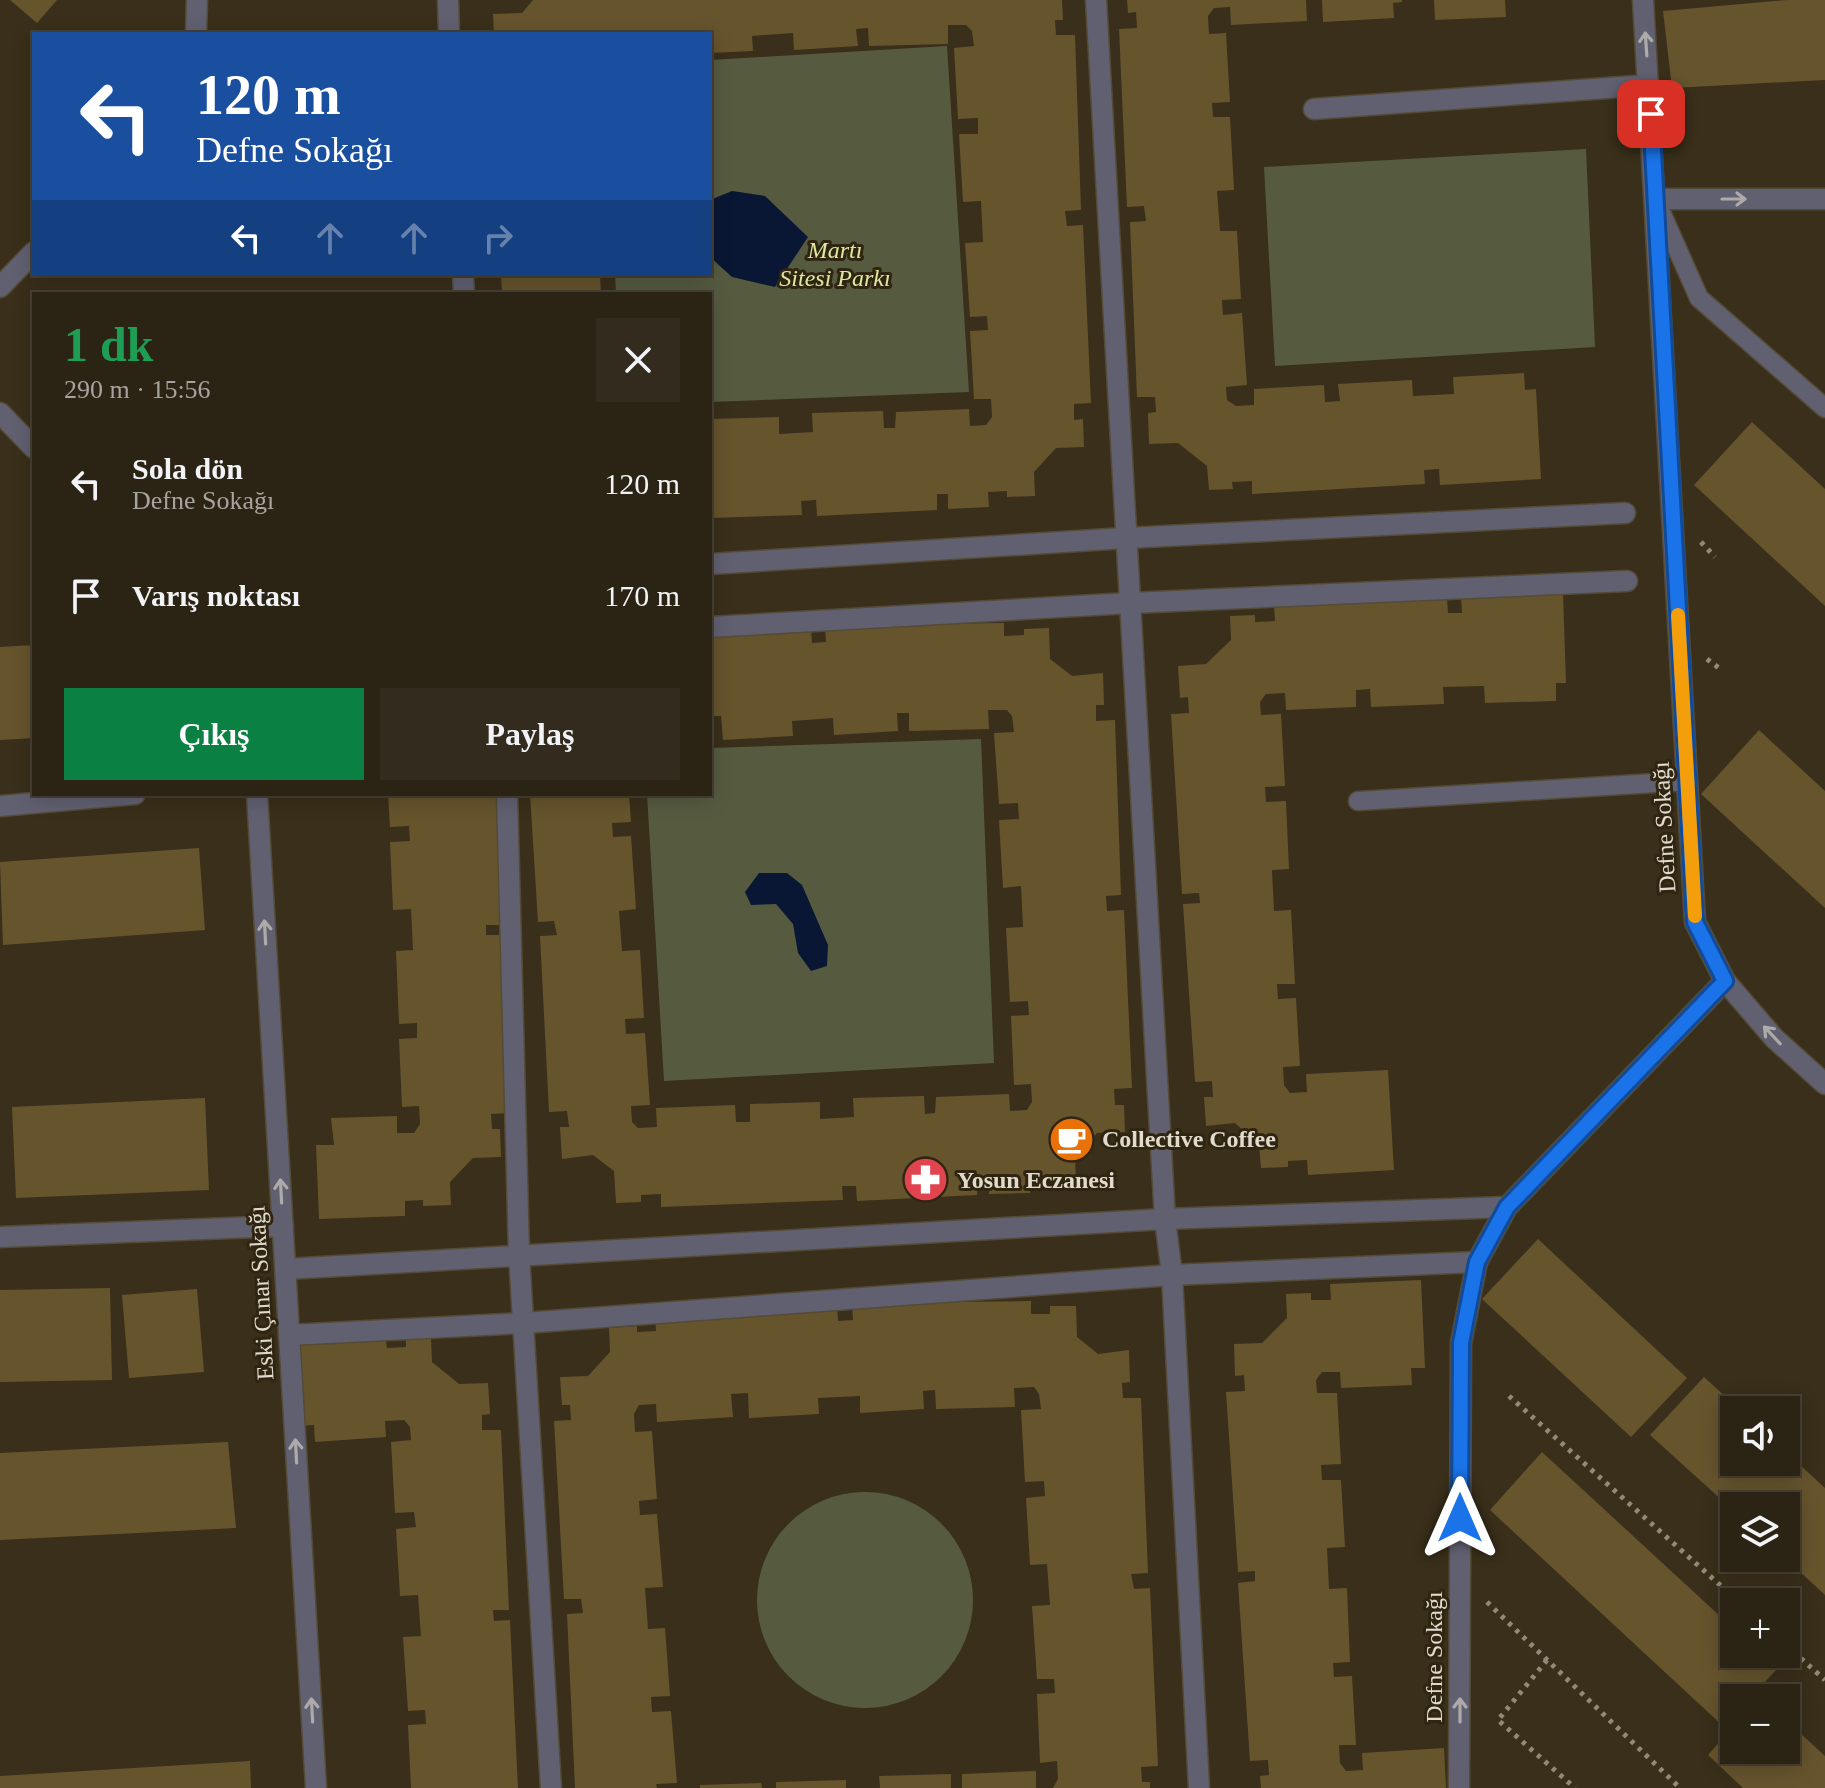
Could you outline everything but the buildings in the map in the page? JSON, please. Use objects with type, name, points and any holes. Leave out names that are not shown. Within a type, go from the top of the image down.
[{"type":"street","points":[[196,32],[197,0]]},
{"type":"street","points":[[448,0],[449,32]]},
{"type":"street","points":[[1096,0],[1165,1219],[1172,1275],[1199,1788]]},
{"type":"street","name":"Defne Sokağı","points":[[1459,1788],[1461,1343],[1477,1262],[1507,1207],[1725,981],[1695,922],[1643,0]]},
{"type":"street","points":[[1314,109],[1649,85]]},
{"type":"street","points":[[1656,199],[1825,199]]},
{"type":"street","points":[[0,287],[32,254]]},
{"type":"street","points":[[0,413],[32,446]]},
{"type":"street","points":[[712,564],[1126,538],[1625,513]]},
{"type":"street","points":[[712,627],[1130,603],[1627,581]]},
{"type":"street","points":[[0,806],[112,796]]},
{"type":"street","name":"Eski Çınar Sokağı","points":[[257,796],[316,1788]]},
{"type":"street","points":[[507,796],[519,1254],[551,1788]]},
{"type":"street","points":[[1725,981],[1774,1038],[1825,1084]]},
{"type":"street","points":[[286,1269],[1165,1219],[1507,1207]]},
{"type":"street","points":[[0,1237],[283,1226]]},
{"type":"street","points":[[289,1335],[524,1323],[1172,1275],[1477,1262]]},
{"type":"lane","points":[[1656,199],[1699,298],[1825,408]]},
{"type":"lane","points":[[1358,801],[1688,781]]},
{"type":"path","points":[[1509,1396],[1723,1588]]},
{"type":"path","points":[[1460,1577],[1679,1788]]},
{"type":"path","points":[[1800,1658],[1825,1680]]},
{"type":"path","points":[[1547,1660],[1498,1720],[1575,1788]]},
{"type":"green space","name":"Martı Sitesi Parkı","points":[[947,46],[969,392],[712,402],[712,292],[616,292],[615,276],[712,276],[712,60]]},
{"type":"green space","points":[[1586,149],[1595,347],[1275,366],[1264,167]]},
{"type":"green space","points":[[981,739],[994,1063],[664,1081],[647,796],[712,796],[712,748]]},
{"type":"green space","points":[[865,1492],[906,1500],[925,1510],[941,1524],[955,1540],[965,1559],[973,1600],[965,1641],[955,1660],[941,1676],[925,1690],[906,1700],[865,1708],[824,1700],[805,1690],[789,1676],[775,1660],[765,1641],[757,1600],[765,1559],[775,1540],[789,1524],[805,1510],[824,1500]]},
{"type":"water","points":[[732,191],[765,196],[808,237],[775,287],[732,277],[712,259],[712,199]]},
{"type":"water","points":[[759,873],[787,873],[802,885],[828,945],[827,966],[811,971],[798,953],[793,924],[776,904],[751,905],[745,892]]},
{"type":"slow traffic","points":[[1678,615],[1695,916]]},
{"type":"place","name":"Collective Coffee","points":[[1071,1139]]},
{"type":"place","name":"Yosun Eczanesi","points":[[926,1180]]},
{"type":"route","points":[[1460,1518],[1461,1343],[1477,1262],[1507,1207],[1725,981],[1695,922],[1651,114]]}]
